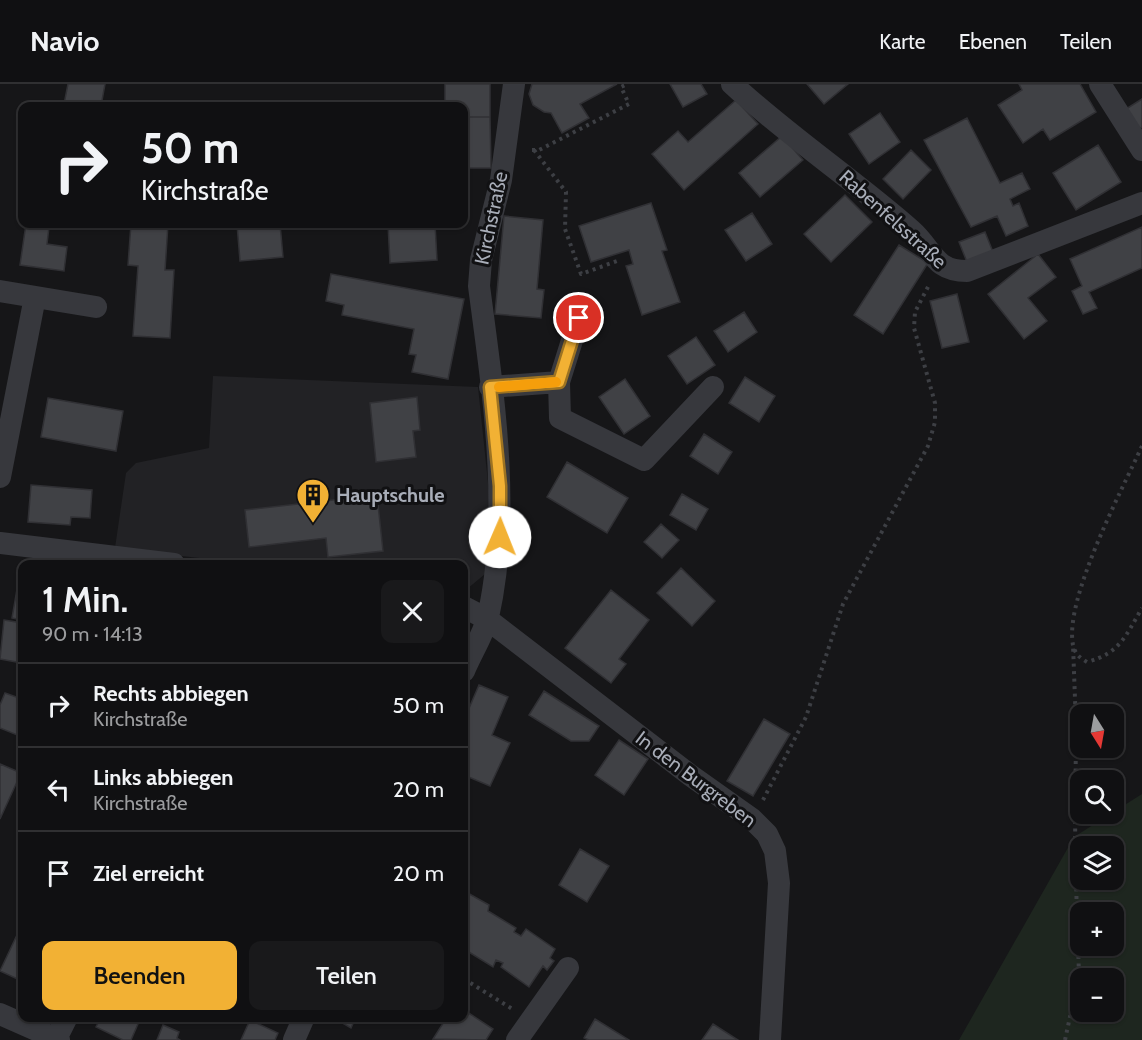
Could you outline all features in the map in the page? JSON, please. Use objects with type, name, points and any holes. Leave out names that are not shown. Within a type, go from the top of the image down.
[{"type":"street","name":"Kirchstraße","points":[[468,662],[487,619],[501,519],[479,286],[481,260],[501,180],[513,84]]},
{"type":"street","name":"Rabenfelsstraße","points":[[732,84],[913,232],[940,265],[952,271],[967,272],[1142,203]]},
{"type":"street","points":[[1100,84],[1142,150]]},
{"type":"street","points":[[0,291],[96,307]]},
{"type":"street","points":[[0,477],[2,446],[34,297]]},
{"type":"street","points":[[579,318],[559,382],[560,418],[644,460],[713,387]]},
{"type":"street","points":[[490,387],[559,382]]},
{"type":"street","points":[[0,543],[141,560]]},
{"type":"street","name":"In den Burgreben","points":[[468,609],[487,619],[690,775],[753,819],[767,834],[775,851],[779,883],[770,1040]]},
{"type":"street","points":[[517,1040],[568,968]]},
{"type":"street","points":[[0,1014],[18,1022]]},
{"type":"street","points":[[18,1022],[57,1039],[65,1022]]},
{"type":"street","points":[[294,1040],[302,1022]]},
{"type":"path","points":[[505,151],[539,150],[629,104],[621,87],[627,84]]},
{"type":"path","points":[[534,150],[566,192],[565,230],[581,274],[620,260]]},
{"type":"path","points":[[753,819],[806,717],[843,604],[928,446],[935,422],[935,403],[914,328],[915,312],[940,265]]},
{"type":"path","points":[[1065,1040],[1079,975],[1075,852],[1074,621],[1081,590],[1142,446]]},
{"type":"path","points":[[1073,645],[1079,658],[1087,662],[1108,656],[1125,638],[1142,608]]},
{"type":"path","points":[[468,981],[532,1021]]},
{"type":"shaded area","points":[[213,376],[478,387],[493,530],[485,574],[468,588],[468,560],[216,560],[115,548],[126,473],[136,463],[209,448]]},
{"type":"shaded area","points":[[1142,794],[1142,1040],[959,1040],[1070,844],[1070,890],[1124,890],[1124,836],[1076,836],[1095,824],[1124,824],[1124,805]]},
{"type":"building","points":[[68,84],[105,84],[102,102],[64,102]]},
{"type":"building","points":[[445,84],[490,84],[490,117],[468,117],[468,102],[445,102]]},
{"type":"building","points":[[532,84],[617,84],[580,104],[589,118],[562,133],[551,113],[544,112],[533,105],[529,94]]},
{"type":"building","points":[[670,84],[701,84],[707,94],[683,107]]},
{"type":"building","points":[[807,84],[848,84],[824,104]]},
{"type":"building","points":[[1019,84],[1080,84],[1096,112],[1050,140],[1043,129],[1023,143],[998,105],[1022,90]]},
{"type":"building","points":[[1142,99],[1142,127],[1139,129],[1126,109]]},
{"type":"building","points":[[736,100],[758,124],[684,190],[652,154],[678,131],[688,142]]},
{"type":"building","points":[[880,113],[900,142],[869,164],[849,134]]},
{"type":"building","points":[[468,117],[490,117],[491,168],[468,168]]},
{"type":"building","points":[[967,118],[1000,183],[1022,173],[1030,189],[1010,199],[1013,206],[1019,203],[1028,226],[1006,236],[997,216],[971,227],[924,140]]},
{"type":"building","points":[[782,136],[803,160],[760,197],[739,173]]},
{"type":"building","points":[[1098,145],[1121,182],[1076,210],[1053,173]]},
{"type":"building","points":[[911,150],[931,170],[903,199],[883,179]]},
{"type":"building","points":[[845,195],[872,222],[831,262],[804,234]]},
{"type":"building","points":[[651,203],[667,250],[662,251],[680,302],[642,315],[626,266],[633,264],[629,250],[591,262],[579,226]]},
{"type":"building","points":[[752,213],[772,244],[746,261],[725,230]]},
{"type":"building","points":[[504,216],[543,220],[537,289],[544,290],[541,318],[495,314]]},
{"type":"building","points":[[1142,227],[1142,268],[1089,292],[1097,308],[1083,314],[1072,291],[1082,286],[1070,259]]},
{"type":"building","points":[[25,228],[49,228],[47,244],[67,247],[64,271],[20,265]]},
{"type":"building","points":[[131,228],[168,228],[165,270],[174,270],[170,338],[133,336],[138,266],[128,265]]},
{"type":"building","points":[[237,228],[280,228],[283,257],[240,261]]},
{"type":"building","points":[[388,228],[435,228],[437,260],[390,263]]},
{"type":"building","points":[[985,232],[993,252],[967,262],[959,242]]},
{"type":"building","points":[[899,245],[928,263],[883,334],[854,315]]},
{"type":"building","points":[[1038,254],[1056,277],[1028,298],[1047,321],[1024,339],[988,294]]},
{"type":"building","points":[[331,274],[464,299],[448,379],[412,372],[416,355],[409,354],[414,329],[342,315],[344,305],[326,301]]},
{"type":"building","points":[[957,294],[969,342],[942,348],[930,301]]},
{"type":"building","points":[[744,312],[757,332],[728,352],[714,331]]},
{"type":"building","points":[[696,337],[715,365],[687,384],[668,356]]},
{"type":"building","points":[[745,377],[775,396],[759,422],[729,403]]},
{"type":"building","points":[[625,379],[650,416],[624,434],[599,397]]},
{"type":"building","points":[[417,397],[420,430],[413,431],[416,457],[376,462],[370,403]]},
{"type":"building","points":[[48,398],[123,411],[116,451],[41,437]]},
{"type":"building","points":[[704,434],[732,452],[718,474],[690,456]]},
{"type":"building","points":[[567,462],[628,498],[607,533],[547,497]]},
{"type":"building","points":[[31,485],[92,490],[90,518],[71,517],[70,525],[28,522]]},
{"type":"building","points":[[682,494],[708,509],[696,530],[670,515]]},
{"type":"building","name":"Hauptschule","points":[[377,495],[383,551],[328,557],[326,538],[249,547],[245,510]]},
{"type":"building","points":[[661,524],[679,540],[662,558],[644,542]]},
{"type":"building","points":[[681,568],[715,601],[692,626],[657,593]]},
{"type":"building","points":[[18,584],[18,619],[12,618]]},
{"type":"building","points":[[611,590],[649,620],[619,659],[626,664],[611,683],[565,648]]},
{"type":"building","points":[[4,620],[18,622],[18,662],[0,659]]},
{"type":"building","points":[[479,685],[508,697],[492,735],[510,743],[490,786],[468,777],[468,711]]},
{"type":"building","points":[[544,691],[599,726],[589,741],[571,741],[529,715]]},
{"type":"building","points":[[5,693],[18,698],[18,735],[0,728],[0,705]]},
{"type":"building","points":[[764,719],[790,734],[753,796],[727,781]]},
{"type":"building","points":[[619,740],[648,759],[624,795],[595,775]]},
{"type":"building","points":[[0,764],[18,772],[18,780],[0,819]]},
{"type":"building","points":[[580,849],[609,866],[587,902],[559,885]]},
{"type":"building","points":[[468,893],[489,905],[488,911],[516,928],[514,932],[521,936],[526,929],[555,949],[550,958],[554,961],[547,970],[543,966],[529,987],[501,967],[503,963],[496,960],[493,967],[468,951]]},
{"type":"building","points":[[17,935],[18,935],[18,979],[0,971]]},
{"type":"building","points":[[468,1013],[493,1029],[486,1040],[433,1039],[444,1022],[468,1022]]},
{"type":"building","points":[[595,1019],[629,1040],[584,1038]]},
{"type":"building","points":[[98,1022],[139,1022],[131,1040],[123,1040],[96,1027]]},
{"type":"building","points":[[249,1022],[254,1022],[278,1033],[275,1040],[241,1040]]},
{"type":"building","points":[[341,1022],[354,1022],[351,1028]]},
{"type":"building","points":[[713,1024],[738,1040],[702,1040]]},
{"type":"building","points":[[163,1025],[179,1032],[177,1038],[180,1040],[157,1040]]},
{"type":"slow traffic","points":[[499,387],[556,382]]},
{"type":"place","name":"Hauptschule","points":[[313,524]]},
{"type":"route","points":[[500,537],[500,486],[490,387],[559,382],[579,318]]}]
